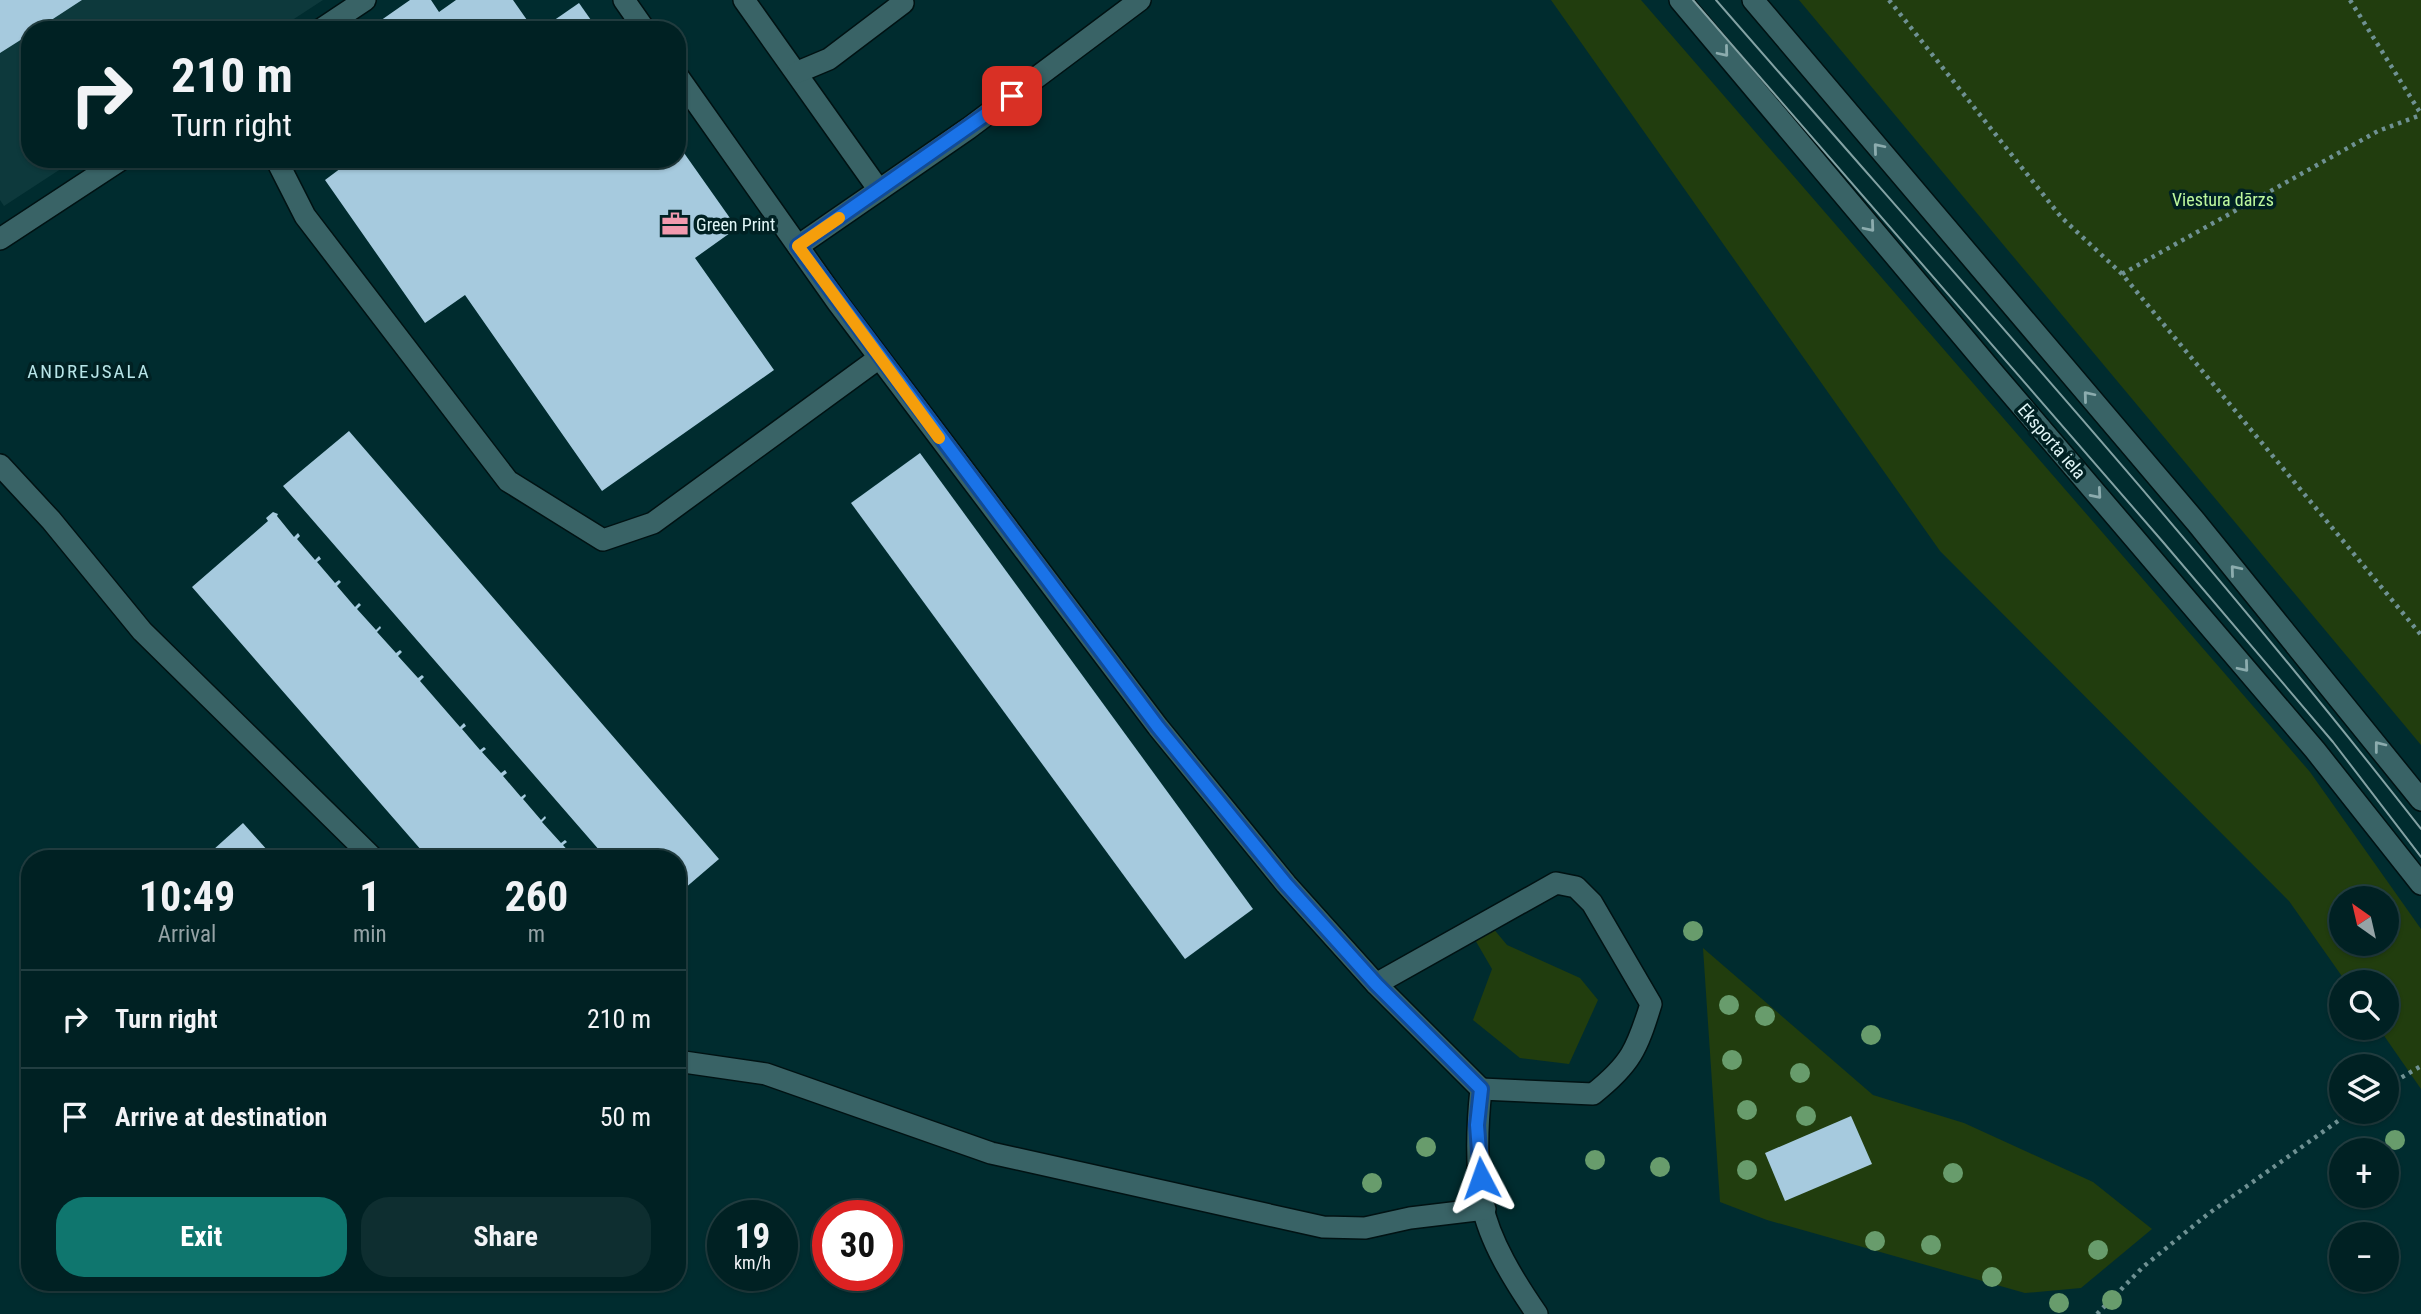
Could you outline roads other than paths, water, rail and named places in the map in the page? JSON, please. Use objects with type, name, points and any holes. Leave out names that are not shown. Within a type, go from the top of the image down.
[{"type":"street","points":[[334,21],[365,0]]},
{"type":"street","points":[[624,0],[639,21]]},
{"type":"street","points":[[744,0],[798,72],[879,190]]},
{"type":"street","points":[[798,246],[969,128],[1140,0]]},
{"type":"street","name":"Eksporta iela","points":[[1681,0],[1996,376],[2315,750],[2421,884]]},
{"type":"street","points":[[1753,0],[2196,522],[2421,800]]},
{"type":"street","points":[[798,72],[829,58],[903,3]]},
{"type":"street","points":[[686,88],[879,358],[1158,727],[1286,884],[1376,984],[1481,1089],[1592,1094],[1616,1076],[1638,1046],[1651,1004],[1592,903],[1576,887],[1556,883],[1376,984]]},
{"type":"street","points":[[0,239],[108,168]]},
{"type":"street","points":[[281,168],[305,216],[508,481],[603,540],[653,523],[879,358]]},
{"type":"street","points":[[0,465],[51,520],[142,631],[365,850]]},
{"type":"street","points":[[686,1062],[766,1074],[991,1153],[1323,1227],[1365,1228],[1410,1218],[1485,1209]]},
{"type":"street","points":[[1481,1089],[1477,1125],[1485,1209],[1503,1259],[1536,1314]]},
{"type":"tram line","points":[[1693,0],[2333,742],[2421,857]]},
{"type":"tram line","points":[[1716,0],[2163,513],[2421,829]]},
{"type":"place","name":"Green Print","points":[[675,224]]},
{"type":"district","name":"ANDREJSALA","points":[[89,371]]},
{"type":"park label","name":"Viestura dārzs","points":[[2223,199]]}]
